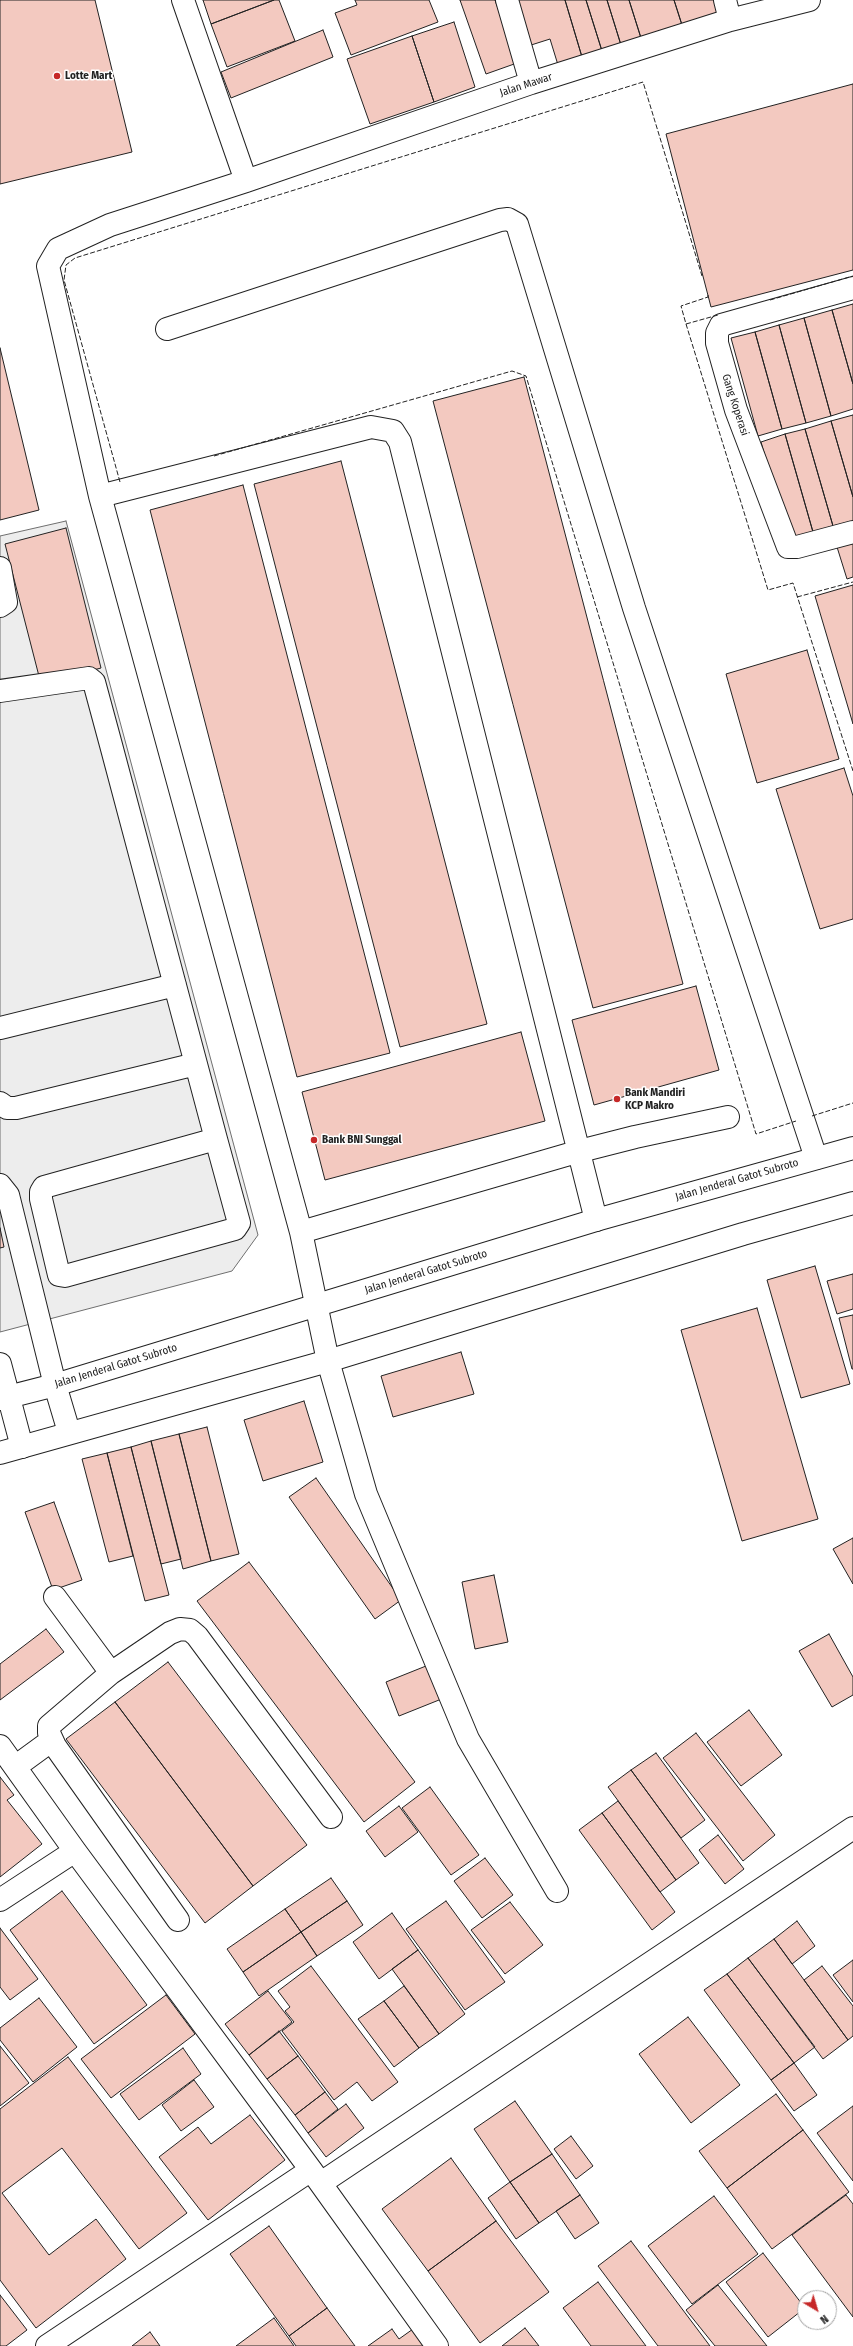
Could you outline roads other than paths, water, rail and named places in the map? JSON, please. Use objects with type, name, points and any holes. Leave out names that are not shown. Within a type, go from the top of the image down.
[{"type":"main road","points":[[184,0],[246,181]]},
{"type":"main road","points":[[507,0],[531,83]]},
{"type":"main road","name":"Jalan Mawar","points":[[557,1891],[468,1739],[366,1494],[328,1361],[315,1306],[301,1232],[100,496],[48,266],[58,249],[110,225],[246,181],[531,83],[727,10],[809,0]]},
{"type":"main road","points":[[167,329],[500,220],[508,219],[517,224],[634,608],[816,1158]]},
{"type":"main road","name":"Gang Koperasi","points":[[853,288],[721,325],[717,343],[736,410],[788,548],[853,532]]},
{"type":"main road","points":[[100,496],[371,427],[393,431],[400,442],[580,1151],[596,1220]]},
{"type":"main road","points":[[0,568],[6,602],[0,606]]},
{"type":"main road","points":[[0,692],[89,678],[94,682],[216,1139],[238,1226],[72,1274],[59,1275],[41,1199],[41,1192],[44,1187],[216,1139]]},
{"type":"main road","points":[[0,1028],[175,985]]},
{"type":"main road","points":[[0,1103],[7,1108],[16,1108],[196,1064]]},
{"type":"main road","points":[[301,1232],[580,1151],[728,1117]]},
{"type":"main road","name":"Jalan Jenderal Gatot Subroto","points":[[4,1398],[55,1385],[596,1220],[853,1148]]},
{"type":"main road","points":[[0,1185],[8,1195],[55,1385],[70,1432]]},
{"type":"main road","points":[[0,1453],[70,1432],[328,1361],[743,1234],[853,1203]]},
{"type":"main road","points":[[0,1364],[4,1398],[22,1446]]},
{"type":"main road","points":[[55,1597],[111,1673]]},
{"type":"main road","points":[[178,1920],[52,1740],[49,1726],[111,1673],[170,1633],[180,1629],[190,1630],[202,1642],[331,1817]]},
{"type":"main road","points":[[15,1767],[52,1740]]},
{"type":"main road","points":[[0,1746],[75,1851],[316,2177],[437,2346]]},
{"type":"main road","points":[[47,2346],[316,2177],[853,1828]]},
{"type":"main road","points":[[0,1900],[75,1851]]},
{"type":"place","name":"Lotte Mart","points":[[57,76]]},
{"type":"place","name":"Bank Mandiri KCP Makro","points":[[617,1099]]},
{"type":"place","name":"Bank BNI Sunggal","points":[[314,1140]]}]
